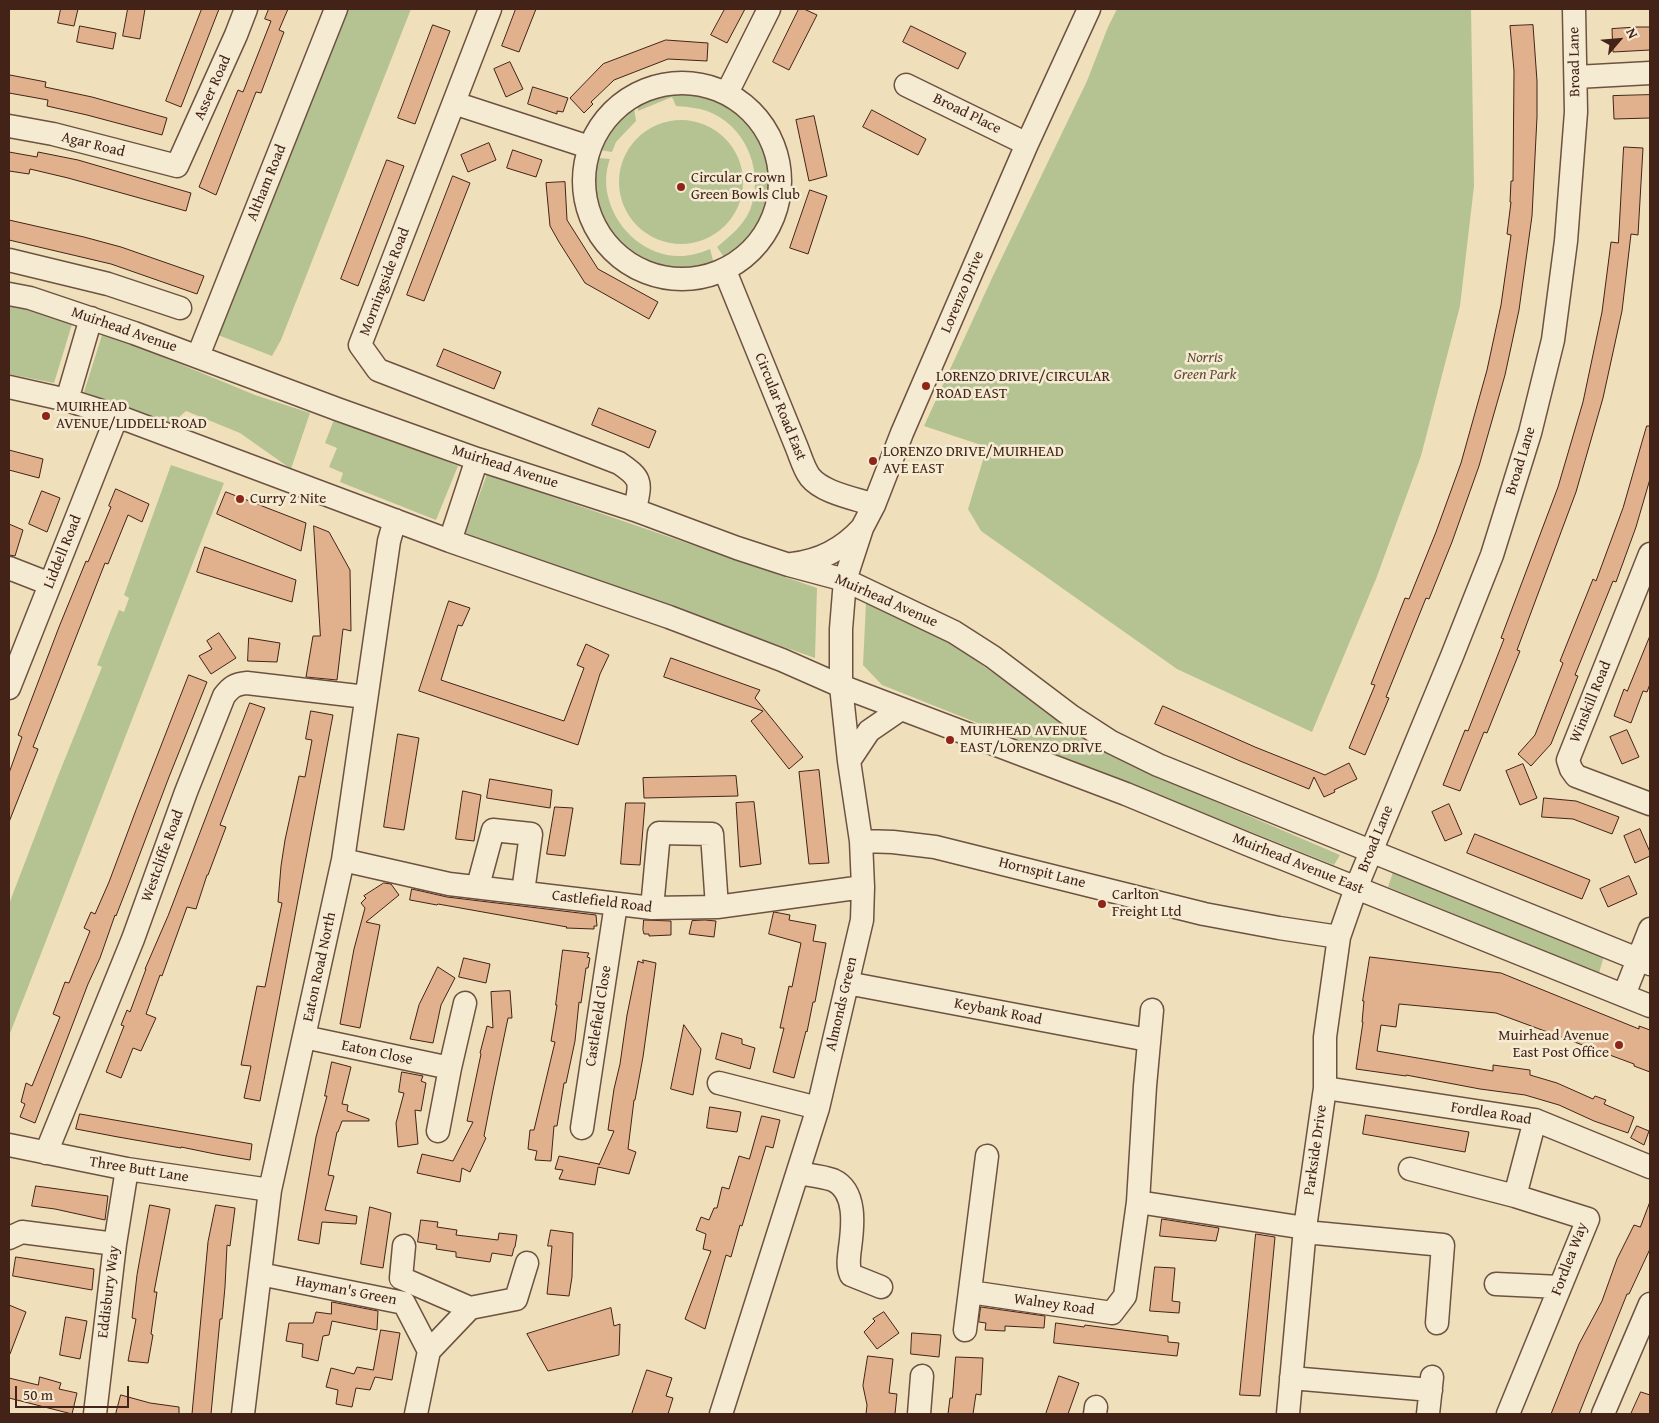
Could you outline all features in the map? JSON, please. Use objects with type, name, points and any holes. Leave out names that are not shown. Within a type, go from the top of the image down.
[{"type":"street","name":"Asser Road","points":[[178,166],[246,9]]},
{"type":"street","name":"Altham Road","points":[[198,356],[336,9]]},
{"type":"street","name":"Morningside Road","points":[[490,9],[360,345],[378,370],[620,463],[633,472],[640,484],[634,510]]},
{"type":"street","name":"Lorenzo Drive","points":[[845,580],[862,528],[874,504],[902,433],[1027,144],[1089,9]]},
{"type":"street","name":"Broad Lane","points":[[1356,888],[1492,555],[1530,433],[1553,340],[1566,241],[1576,112],[1574,9]]},
{"type":"street","points":[[727,93],[766,16]]},
{"type":"street","points":[[1576,77],[1650,73]]},
{"type":"street","points":[[687,83],[696,83],[727,93],[753,111],[771,137],[780,167],[780,198],[770,228],[751,253],[725,271],[693,280],[660,278],[629,265],[604,242],[588,213],[583,180],[589,147],[606,118],[631,96],[662,84],[687,83]]},
{"type":"street","name":"Broad Place","points":[[906,85],[1027,144]]},
{"type":"street","points":[[454,104],[589,147]]},
{"type":"street","name":"Agar Road","points":[[9,126],[53,134],[178,166]]},
{"type":"street","points":[[9,260],[108,284],[180,308]]},
{"type":"street","name":"Circular Road East","points":[[725,271],[810,476],[815,482],[828,490],[874,504]]},
{"type":"street","name":"Muirhead Avenue","points":[[9,294],[30,298],[90,318],[477,459],[634,510],[737,548],[789,565],[845,580],[954,632],[993,657],[1071,716],[1111,742],[1158,765],[1371,851]]},
{"type":"street","points":[[67,400],[90,318]]},
{"type":"street","points":[[9,387],[67,400],[117,416],[450,541],[669,617],[782,660],[900,709]]},
{"type":"street","name":"Liddell Road","points":[[9,688],[117,416]]},
{"type":"street","points":[[450,541],[477,459]]},
{"type":"street","name":"Eaton Road North","points":[[243,1414],[270,1190],[343,860],[389,541],[395,520]]},
{"type":"street","points":[[789,565],[813,560],[832,552],[850,540],[862,528]]},
{"type":"street","name":"Winskill Road","points":[[1650,554],[1568,760],[1576,776],[1650,804]]},
{"type":"street","points":[[9,568],[50,584]]},
{"type":"street","name":"Almonds Green","points":[[720,1414],[818,1108],[862,920],[864,887],[861,841],[849,762],[841,686],[841,629],[845,580]]},
{"type":"street","name":"Westcliffe Road","points":[[46,1153],[133,939],[224,696],[236,684],[247,683],[366,697]]},
{"type":"street","points":[[849,762],[869,731],[900,709]]},
{"type":"street","name":"Muirhead Avenue East","points":[[900,709],[1126,794],[1650,1006]]},
{"type":"street","points":[[478,886],[493,830],[531,834],[523,892]]},
{"type":"street","points":[[652,908],[659,833],[712,834],[717,908]]},
{"type":"street","name":"Hornspit Lane","points":[[861,841],[893,842],[935,847],[1204,914],[1339,937]]},
{"type":"street","points":[[1371,851],[1644,962]]},
{"type":"street","name":"Castlefield Road","points":[[343,860],[448,884],[478,886],[652,908],[717,908],[864,887]]},
{"type":"street","name":"Parkside Drive","points":[[1288,1414],[1305,1230],[1325,1088],[1325,1037],[1339,937],[1356,888]]},
{"type":"street","name":"Castlefield Close","points":[[582,1128],[616,904]]},
{"type":"street","points":[[1624,996],[1644,962],[1650,929]]},
{"type":"street","name":"Keybank Road","points":[[847,983],[1148,1040]]},
{"type":"street","points":[[438,1131],[450,1068],[466,1003]]},
{"type":"street","points":[[1152,1010],[1148,1040],[1138,1202],[1305,1230],[1443,1245],[1437,1323]]},
{"type":"street","name":"Eaton Close","points":[[304,1037],[450,1068]]},
{"type":"street","points":[[719,1083],[818,1108]]},
{"type":"street","name":"Fordlea Road","points":[[1325,1088],[1535,1120],[1650,1167]]},
{"type":"street","points":[[1515,1196],[1535,1120]]},
{"type":"street","name":"Three Butt Lane","points":[[9,1145],[128,1169],[270,1190]]},
{"type":"street","points":[[965,1330],[987,1156]]},
{"type":"street","name":"Fordlea Way","points":[[1410,1168],[1515,1196],[1588,1219],[1508,1414]]},
{"type":"street","name":"Eddisbury Way","points":[[95,1414],[115,1244],[128,1169]]},
{"type":"street","points":[[798,1172],[832,1180],[846,1190],[850,1199],[851,1211],[851,1244],[848,1269],[851,1274],[881,1287]]},
{"type":"street","name":"Walney Road","points":[[970,1292],[1112,1313],[1125,1296],[1138,1202]]},
{"type":"street","points":[[9,1238],[22,1232],[115,1244]]},
{"type":"street","points":[[404,1246],[401,1278],[470,1308],[516,1300],[527,1263]]},
{"type":"street","name":"Hayman's Green","points":[[260,1274],[404,1303],[429,1351]]},
{"type":"street","points":[[1496,1284],[1560,1287]]},
{"type":"street","points":[[1603,1414],[1650,1304]]},
{"type":"street","points":[[416,1414],[429,1351],[470,1308]]},
{"type":"street","points":[[919,1414],[922,1376]]},
{"type":"street","points":[[1291,1378],[1432,1384],[1428,1414]]},
{"type":"green space","points":[[346,9],[411,9],[281,340],[272,356],[218,335]]},
{"type":"green space","name":"Norris Green Park","points":[[1117,9],[1471,9],[1474,186],[1460,306],[1421,456],[1376,579],[1312,732],[1177,669],[981,531],[968,509],[987,447],[924,426],[992,278],[1087,81]]},
{"type":"green space","points":[[667,93],[698,93],[723,101],[745,116],[762,137],[771,162],[773,189],[766,217],[750,242],[726,260],[717,247],[744,221],[754,196],[754,168],[750,155],[736,131],[726,122],[705,110],[676,106],[672,97],[638,111],[638,104]]},
{"type":"green space","points":[[634,107],[636,121],[616,142],[612,152],[600,150],[615,124]]},
{"type":"green space","name":"Circular Crown Green Bowls Club","points":[[681,120],[705,125],[725,138],[738,158],[743,182],[738,206],[725,226],[705,239],[681,244],[657,239],[637,226],[624,206],[619,182],[624,158],[637,138],[657,125]]},
{"type":"green space","points":[[598,158],[610,159],[606,180],[609,200],[621,225],[631,236],[654,251],[667,255],[697,254],[710,249],[714,264],[696,270],[676,270],[658,266],[626,248],[603,219],[596,201],[594,176]]},
{"type":"green space","points":[[9,305],[73,321],[54,383],[9,374]]},
{"type":"green space","points":[[103,332],[255,395],[310,413],[291,469],[240,433],[186,411],[170,425],[84,392]]},
{"type":"green space","points":[[335,417],[458,466],[436,520],[340,482],[343,473],[329,467],[337,448],[325,443]]},
{"type":"green space","points":[[171,465],[224,483],[9,1036],[9,904],[102,667],[97,665],[119,610],[124,612],[129,598],[124,595]]},
{"type":"green space","points":[[487,474],[817,588],[815,658],[465,534]]},
{"type":"green space","points":[[866,603],[948,641],[1093,743],[1170,782],[1340,855],[1334,865],[882,685],[863,665]]},
{"type":"green space","points":[[1393,872],[1604,956],[1599,973],[1388,887]]},
{"type":"building","points":[[61,9],[78,9],[74,26],[58,23]]},
{"type":"building","points":[[128,9],[145,9],[140,39],[123,36]]},
{"type":"building","points":[[202,9],[219,9],[181,107],[166,101]]},
{"type":"building","points":[[269,9],[288,9],[279,30],[284,32],[261,93],[256,92],[216,195],[199,187],[238,90],[243,92],[271,21],[265,19]]},
{"type":"building","points":[[516,9],[536,9],[519,52],[502,46]]},
{"type":"building","points":[[725,9],[745,9],[727,43],[711,35]]},
{"type":"building","points":[[799,9],[804,9],[817,15],[789,70],[773,62]]},
{"type":"building","points":[[433,25],[450,31],[415,124],[398,118]]},
{"type":"building","points":[[1533,25],[1537,81],[1537,117],[1532,216],[1519,310],[1505,375],[1479,466],[1452,542],[1429,599],[1426,598],[1386,697],[1389,698],[1365,755],[1349,748],[1375,685],[1371,684],[1405,598],[1409,599],[1436,532],[1461,463],[1487,370],[1501,305],[1511,235],[1507,234],[1511,202],[1511,181],[1513,181],[1514,71],[1510,26]]},
{"type":"building","points":[[80,26],[116,33],[113,49],[77,42]]},
{"type":"building","points":[[911,26],[966,53],[958,69],[903,42]]},
{"type":"building","points":[[1650,27],[1650,50],[1613,52],[1612,29]]},
{"type":"building","points":[[666,40],[708,43],[707,61],[668,59],[614,80],[591,102],[593,104],[584,113],[570,98],[603,64]]},
{"type":"building","points":[[510,62],[523,89],[506,97],[494,69]]},
{"type":"building","points":[[10,75],[46,82],[45,87],[92,97],[167,118],[162,135],[47,106],[48,100],[9,93]]},
{"type":"building","points":[[533,87],[568,98],[563,112],[557,111],[557,114],[528,104]]},
{"type":"building","points":[[1650,95],[1650,118],[1614,119],[1613,96]]},
{"type":"building","points":[[872,110],[926,139],[918,155],[863,127]]},
{"type":"building","points":[[814,116],[827,176],[809,181],[796,120]]},
{"type":"building","points":[[489,143],[496,160],[468,172],[461,155]]},
{"type":"building","points":[[1624,147],[1643,148],[1638,235],[1631,234],[1622,311],[1603,398],[1576,492],[1517,650],[1520,651],[1487,733],[1484,732],[1460,791],[1443,785],[1465,730],[1468,731],[1504,639],[1501,638],[1558,487],[1583,402],[1602,312],[1611,242],[1618,243]]},
{"type":"building","points":[[513,150],[542,160],[536,177],[507,168]]},
{"type":"building","points":[[9,152],[37,157],[38,152],[78,160],[191,193],[186,211],[30,169],[29,174],[9,171]]},
{"type":"building","points":[[387,160],[404,166],[358,286],[341,279]]},
{"type":"building","points":[[453,176],[470,183],[424,301],[407,295]]},
{"type":"building","points":[[565,182],[567,220],[598,269],[658,302],[649,319],[585,283],[559,242],[550,226],[546,183]]},
{"type":"building","points":[[810,190],[827,196],[808,254],[790,248]]},
{"type":"building","points":[[9,220],[121,247],[204,276],[197,294],[111,264],[9,240]]},
{"type":"building","points":[[444,349],[501,372],[494,389],[437,366]]},
{"type":"building","points":[[599,408],[656,431],[649,448],[592,425]]},
{"type":"building","points":[[1647,426],[1650,426],[1650,479],[1636,527],[1616,582],[1613,581],[1575,675],[1578,676],[1551,744],[1531,766],[1518,754],[1535,735],[1563,663],[1560,661],[1593,579],[1596,581],[1623,508]]},
{"type":"building","points":[[9,450],[43,459],[39,478],[9,470]]},
{"type":"building","points":[[116,489],[149,504],[142,522],[128,515],[108,564],[105,563],[33,747],[38,749],[9,822],[9,773],[22,737],[18,735],[59,627],[111,507],[109,506]]},
{"type":"building","points":[[42,491],[60,498],[47,532],[29,524]]},
{"type":"building","points":[[226,492],[306,523],[301,551],[217,514]]},
{"type":"building","points":[[9,524],[23,530],[15,556],[9,555]]},
{"type":"building","points":[[314,526],[329,532],[350,570],[351,631],[343,629],[337,680],[306,677],[313,636],[320,636]]},
{"type":"building","points":[[205,547],[296,580],[292,602],[197,572]]},
{"type":"building","points":[[449,601],[470,608],[462,626],[458,625],[441,680],[564,721],[584,668],[577,665],[586,644],[609,655],[600,674],[578,745],[419,691]]},
{"type":"building","points":[[219,633],[236,658],[211,674],[199,656],[212,649],[207,641]]},
{"type":"building","points":[[1650,636],[1650,684],[1647,692],[1643,691],[1631,723],[1614,716],[1624,689],[1627,691]]},
{"type":"building","points":[[249,638],[280,643],[277,662],[248,661]]},
{"type":"building","points":[[671,658],[760,690],[755,698],[803,757],[789,769],[751,721],[763,711],[664,677]]},
{"type":"building","points":[[189,675],[207,682],[35,1123],[20,1117],[25,1104],[21,1102],[26,1083],[32,1086],[60,1017],[53,1014],[65,982],[69,983],[90,931],[84,928],[91,912],[95,914],[109,882]]},
{"type":"building","points":[[250,703],[265,708],[220,825],[226,827],[196,909],[187,907],[162,976],[160,975],[146,1014],[156,1018],[141,1051],[133,1048],[121,1078],[106,1072],[124,1026],[121,1025],[127,1010],[130,1012],[145,969],[168,916]]},
{"type":"building","points":[[1163,706],[1255,747],[1325,775],[1349,763],[1357,779],[1324,797],[1314,777],[1309,789],[1155,724]]},
{"type":"building","points":[[311,711],[333,715],[260,1101],[244,1098],[251,1066],[241,1065],[257,986],[265,987],[282,903],[278,902],[281,866],[299,776],[305,777],[312,740],[306,739]]},
{"type":"building","points":[[1627,730],[1639,757],[1622,764],[1610,737]]},
{"type":"building","points":[[398,734],[419,738],[404,830],[384,827]]},
{"type":"building","points":[[1523,764],[1537,798],[1520,805],[1506,771]]},
{"type":"building","points":[[819,770],[829,863],[809,864],[799,772]]},
{"type":"building","points":[[736,776],[738,796],[644,798],[643,778]]},
{"type":"building","points":[[490,779],[552,790],[550,808],[487,798]]},
{"type":"building","points":[[463,791],[481,795],[474,841],[456,839]]},
{"type":"building","points":[[1544,798],[1576,801],[1619,817],[1612,834],[1573,819],[1542,817]]},
{"type":"building","points":[[754,802],[761,864],[740,867],[736,803]]},
{"type":"building","points":[[626,803],[645,803],[640,865],[621,864]]},
{"type":"building","points":[[1449,804],[1462,834],[1445,841],[1432,812]]},
{"type":"building","points":[[555,807],[573,808],[565,856],[547,854]]},
{"type":"building","points":[[1640,829],[1650,856],[1635,863],[1624,836]]},
{"type":"building","points":[[1475,834],[1590,880],[1582,899],[1467,853]]},
{"type":"building","points":[[1629,876],[1637,894],[1608,907],[1600,889]]},
{"type":"building","points":[[384,883],[391,884],[399,895],[366,922],[380,925],[360,1028],[340,1024],[354,949],[365,908],[361,903],[366,898],[364,896]]},
{"type":"building","points":[[412,889],[447,897],[596,915],[597,926],[594,926],[594,929],[566,928],[410,900]]},
{"type":"building","points":[[774,912],[790,915],[789,920],[816,925],[813,941],[826,943],[815,1002],[813,1002],[794,1078],[773,1072],[784,1028],[780,1028],[789,986],[792,987],[801,943],[769,934]]},
{"type":"building","points":[[644,920],[671,921],[671,935],[649,936],[649,934],[644,934]]},
{"type":"building","points":[[692,921],[716,921],[714,937],[689,934]]},
{"type":"building","points":[[563,950],[589,953],[587,957],[590,958],[588,968],[586,968],[581,1003],[579,1002],[575,1041],[566,1083],[564,1083],[557,1126],[554,1126],[551,1161],[535,1160],[537,1151],[528,1149],[530,1130],[534,1130],[555,1042],[551,1041]]},
{"type":"building","points":[[1370,957],[1501,973],[1639,1029],[1639,1026],[1650,1030],[1650,1072],[1634,1066],[1634,1064],[1496,1013],[1399,1004],[1396,1027],[1381,1025],[1377,1051],[1493,1071],[1493,1065],[1530,1070],[1530,1075],[1557,1083],[1593,1099],[1595,1096],[1606,1100],[1604,1104],[1634,1117],[1628,1133],[1594,1121],[1559,1105],[1525,1095],[1480,1089],[1406,1075],[1356,1069]]},
{"type":"building","points":[[464,958],[490,964],[486,983],[459,977]]},
{"type":"building","points":[[643,960],[656,963],[643,1057],[634,1100],[628,1149],[636,1152],[629,1174],[598,1167],[595,1185],[559,1179],[563,1170],[555,1169],[559,1156],[599,1165],[614,1131],[608,1130],[614,1089],[638,961],[643,963]]},
{"type":"building","points":[[438,967],[455,978],[441,1005],[433,1043],[410,1039],[419,1005]]},
{"type":"building","points":[[510,991],[512,1018],[508,1018],[484,1136],[486,1138],[470,1172],[462,1168],[460,1182],[417,1173],[422,1154],[453,1161],[473,1122],[467,1121],[480,1053],[487,1026],[493,1028],[491,992]]},
{"type":"building","points":[[684,1025],[701,1049],[693,1095],[671,1089]]},
{"type":"building","points":[[722,1033],[742,1039],[742,1044],[755,1048],[750,1069],[716,1059]]},
{"type":"building","points":[[332,1062],[351,1067],[342,1104],[348,1105],[347,1111],[369,1119],[369,1121],[342,1121],[337,1132],[328,1175],[334,1176],[325,1210],[357,1216],[356,1224],[322,1222],[319,1244],[298,1240],[316,1137],[327,1096],[325,1096]]},
{"type":"building","points":[[402,1072],[423,1076],[421,1081],[426,1083],[421,1111],[415,1110],[418,1144],[398,1147],[396,1123],[404,1093],[399,1092]]},
{"type":"building","points":[[710,1107],[741,1112],[737,1132],[707,1128]]},
{"type":"building","points":[[80,1114],[252,1144],[250,1160],[76,1129]]},
{"type":"building","points":[[1366,1115],[1469,1132],[1465,1152],[1363,1134]]},
{"type":"building","points":[[762,1116],[780,1120],[773,1148],[766,1146],[731,1257],[726,1255],[705,1329],[685,1319],[711,1251],[703,1249],[706,1234],[696,1230],[701,1217],[709,1220],[714,1208],[717,1208],[722,1187],[729,1189],[739,1156],[749,1159]]},
{"type":"building","points":[[1637,1126],[1649,1131],[1644,1145],[1631,1138]]},
{"type":"building","points":[[36,1186],[108,1196],[105,1220],[32,1206]]},
{"type":"building","points":[[1650,1202],[1650,1249],[1629,1294],[1627,1294],[1579,1414],[1551,1414],[1579,1344],[1602,1301],[1617,1259],[1634,1225],[1640,1227]]},
{"type":"building","points":[[150,1205],[170,1209],[154,1292],[157,1292],[148,1363],[128,1361],[136,1319],[132,1318],[137,1275]]},
{"type":"building","points":[[216,1205],[235,1208],[230,1246],[227,1245],[222,1319],[220,1319],[211,1414],[192,1414],[208,1242]]},
{"type":"building","points":[[370,1207],[391,1213],[383,1268],[361,1264]]},
{"type":"building","points":[[1162,1219],[1219,1228],[1216,1241],[1160,1236]]},
{"type":"building","points":[[421,1220],[438,1222],[437,1227],[457,1230],[456,1235],[498,1240],[499,1233],[517,1235],[512,1256],[492,1253],[490,1262],[456,1257],[456,1252],[436,1249],[437,1245],[418,1242]]},
{"type":"building","points":[[551,1230],[573,1233],[572,1277],[569,1296],[547,1294],[552,1246],[548,1246]]},
{"type":"building","points":[[1256,1234],[1275,1237],[1260,1396],[1240,1395]]},
{"type":"building","points":[[16,1257],[94,1269],[92,1290],[13,1276]]},
{"type":"building","points":[[1155,1267],[1175,1268],[1172,1301],[1180,1302],[1179,1313],[1150,1311]]},
{"type":"building","points":[[332,1302],[378,1311],[377,1330],[332,1321],[329,1335],[323,1336],[318,1361],[302,1357],[303,1344],[286,1341],[289,1323],[313,1323],[316,1312],[331,1314]]},
{"type":"building","points":[[9,1305],[26,1312],[10,1354],[9,1354]]},
{"type":"building","points":[[981,1307],[1045,1316],[1044,1328],[1005,1326],[1005,1331],[985,1330],[986,1323],[979,1322]]},
{"type":"building","points":[[611,1308],[614,1326],[620,1324],[619,1355],[548,1371],[527,1334]]},
{"type":"building","points":[[884,1312],[899,1333],[877,1349],[864,1332],[875,1321],[873,1319]]},
{"type":"building","points":[[66,1317],[87,1321],[80,1359],[60,1355]]},
{"type":"building","points":[[1056,1323],[1168,1336],[1168,1342],[1179,1343],[1177,1356],[1054,1343]]},
{"type":"building","points":[[381,1330],[400,1333],[392,1380],[375,1377],[370,1390],[356,1388],[352,1407],[336,1404],[338,1390],[326,1387],[331,1368],[354,1374],[357,1367],[373,1370]]},
{"type":"building","points":[[912,1333],[941,1335],[939,1357],[911,1354]]},
{"type":"building","points":[[868,1356],[893,1359],[889,1393],[897,1394],[895,1414],[866,1414],[867,1405],[863,1386]]},
{"type":"building","points":[[956,1357],[983,1358],[981,1395],[976,1394],[973,1414],[948,1414],[950,1398],[952,1398]]},
{"type":"building","points":[[647,1370],[672,1378],[666,1396],[673,1398],[668,1414],[632,1414]]},
{"type":"building","points":[[1059,1376],[1079,1383],[1068,1414],[1046,1414]]},
{"type":"building","points":[[40,1377],[61,1383],[59,1389],[77,1393],[72,1414],[9,1398],[9,1378],[38,1385]]},
{"type":"building","points":[[1641,1392],[1650,1395],[1650,1414],[1631,1414]]},
{"type":"building","points":[[121,1395],[150,1403],[179,1407],[179,1414],[116,1414]]},
{"type":"place","name":"Circular Crown Green Bowls Club","points":[[681,187]]},
{"type":"place","name":"LORENZO DRIVE/CIRCULAR ROAD EAST","points":[[926,386]]},
{"type":"place","name":"MUIRHEAD AVENUE/LIDDELL ROAD","points":[[46,416]]},
{"type":"place","name":"LORENZO DRIVE/MUIRHEAD AVE EAST","points":[[873,461]]},
{"type":"place","name":"Curry 2 Nite","points":[[240,499]]},
{"type":"place","name":"MUIRHEAD AVENUE EAST/LORENZO DRIVE","points":[[950,740]]},
{"type":"place","name":"Carlton Freight Ltd","points":[[1102,904]]},
{"type":"place","name":"Muirhead Avenue East Post Office","points":[[1619,1045]]}]
